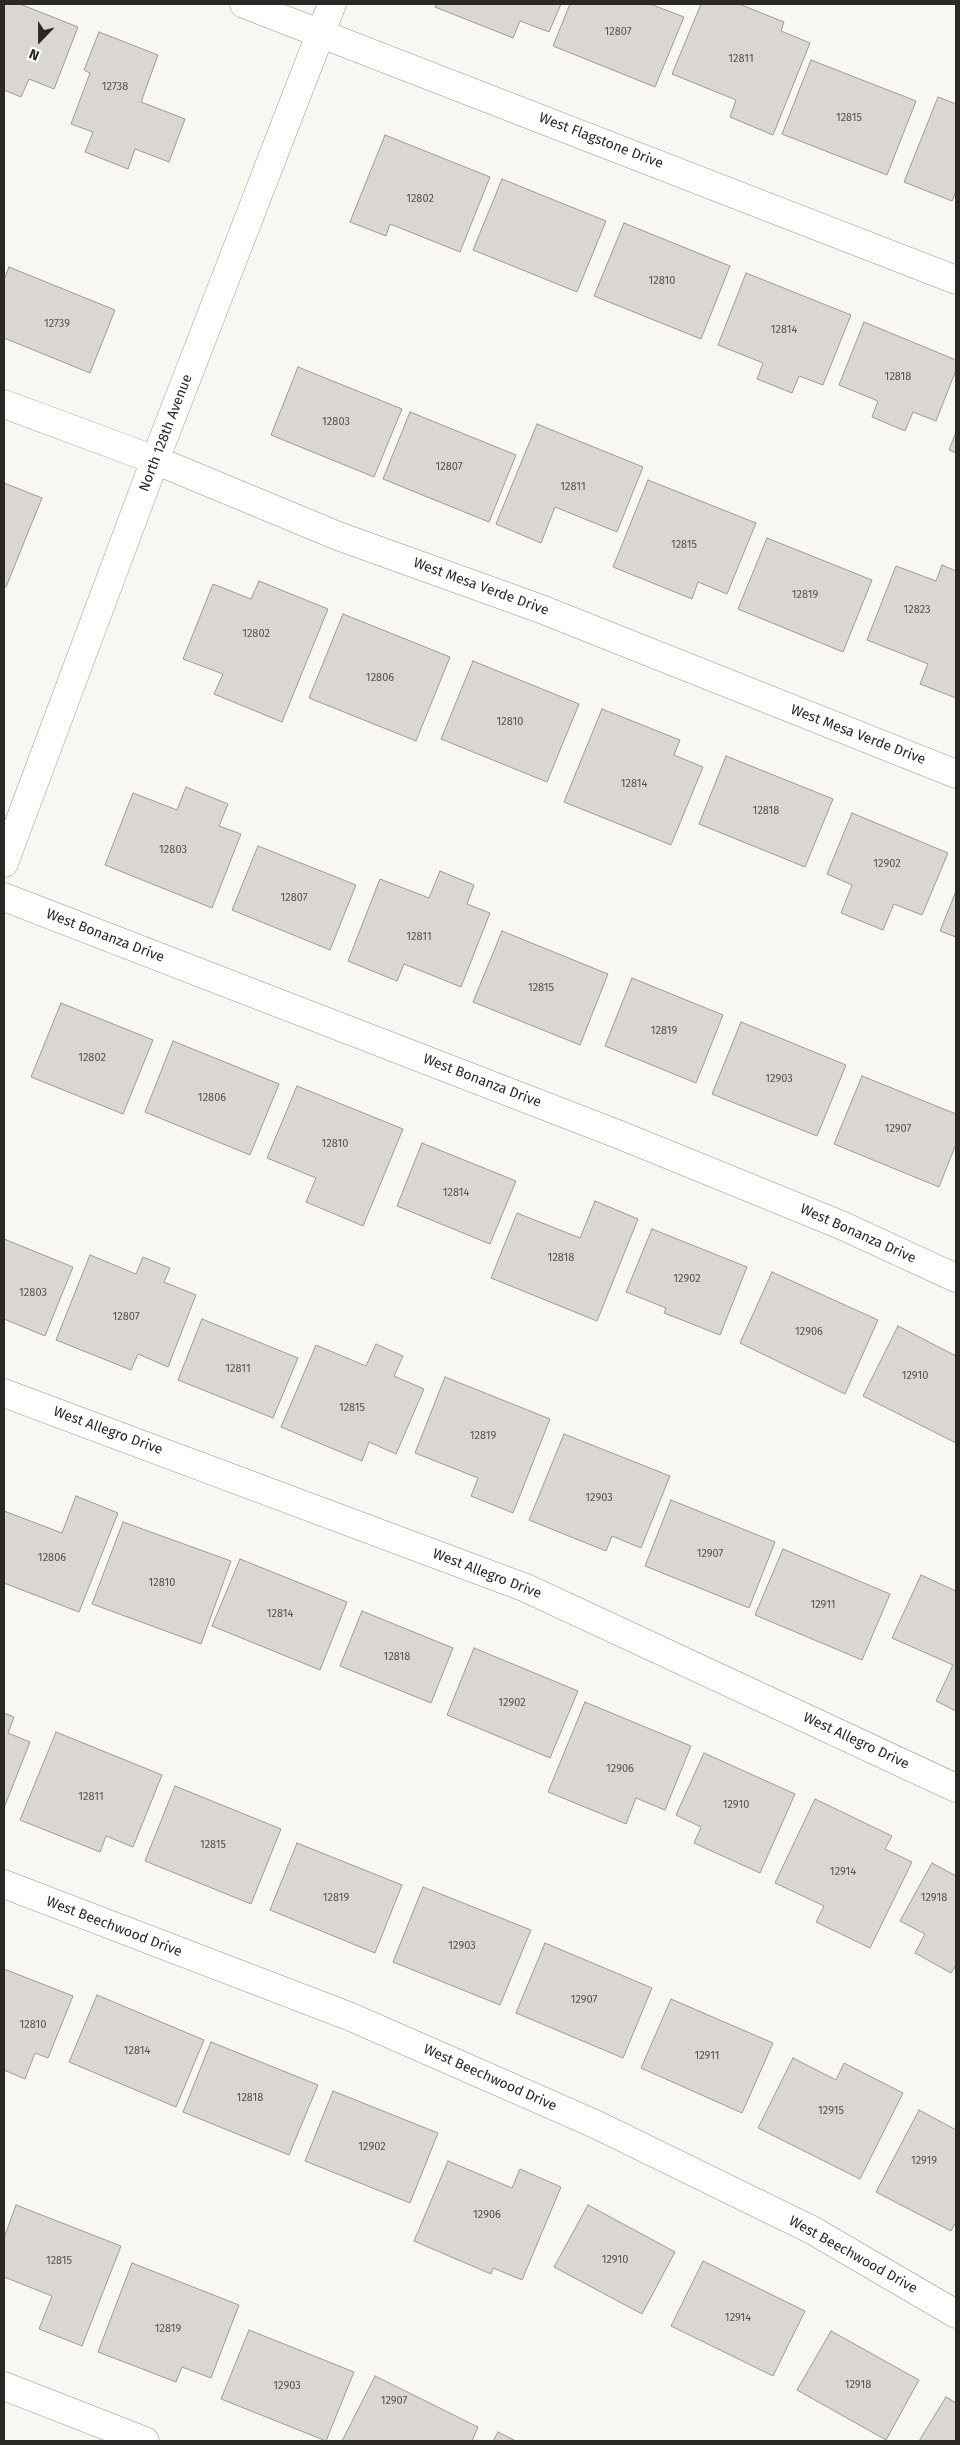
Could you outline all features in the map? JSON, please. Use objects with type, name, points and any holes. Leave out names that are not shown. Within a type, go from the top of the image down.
[{"type":"street","name":"West Flagstone Drive","points":[[244,4],[956,280]]},
{"type":"street","name":"North 128th Avenue","points":[[4,863],[154,460],[332,4]]},
{"type":"street","name":"West Mesa Verde Drive","points":[[4,404],[154,460],[338,536],[541,609],[956,774]]},
{"type":"street","name":"West Bonanza Drive","points":[[4,897],[611,1132],[841,1225],[956,1278]]},
{"type":"street","name":"West Allegro Drive","points":[[4,1392],[526,1588],[956,1788]]},
{"type":"street","name":"West Beechwood Drive","points":[[4,1884],[351,2017],[595,2124],[812,2230],[956,2314]]},
{"type":"street","points":[[4,2386],[145,2441]]},
{"type":"building","points":[[4,4],[20,4],[78,27],[54,89],[29,79],[21,97],[4,90]]},
{"type":"building","points":[[437,4],[561,4],[549,32],[520,21],[513,38],[435,7]]},
{"type":"building","points":[[570,4],[650,4],[684,17],[655,87],[553,46]]},
{"type":"building","points":[[701,4],[739,4],[784,22],[781,31],[810,43],[773,135],[730,117],[736,100],[672,74]]},
{"type":"building","points":[[99,32],[158,55],[141,102],[185,119],[169,162],[135,149],[128,169],[85,152],[93,132],[71,124],[90,73],[84,70]]},
{"type":"building","points":[[811,60],[916,101],[887,175],[782,134]]},
{"type":"building","points":[[938,97],[956,104],[956,191],[952,201],[904,182]]},
{"type":"building","points":[[385,135],[490,177],[460,252],[390,224],[386,236],[350,222]]},
{"type":"building","points":[[502,179],[606,221],[577,292],[473,250]]},
{"type":"building","points":[[624,223],[730,266],[701,339],[594,296]]},
{"type":"building","points":[[9,267],[115,310],[90,373],[4,338],[4,280]]},
{"type":"building","points":[[746,273],[851,315],[823,385],[799,376],[792,393],[757,379],[763,363],[718,345]]},
{"type":"building","points":[[864,322],[956,360],[956,370],[936,421],[913,412],[905,431],[872,417],[878,401],[839,385]]},
{"type":"building","points":[[298,367],[402,409],[374,477],[271,435]]},
{"type":"building","points":[[410,412],[516,455],[489,522],[383,479]]},
{"type":"building","points":[[537,424],[643,467],[617,532],[555,507],[541,543],[496,524]]},
{"type":"building","points":[[956,432],[956,453],[949,450]]},
{"type":"building","points":[[648,480],[756,523],[727,594],[698,582],[692,599],[613,567]]},
{"type":"building","points":[[4,483],[42,498],[6,587],[4,586]]},
{"type":"building","points":[[767,538],[872,580],[843,652],[738,609]]},
{"type":"building","points":[[942,565],[956,571],[956,698],[920,684],[928,664],[867,640],[896,566],[936,581]]},
{"type":"building","points":[[259,581],[328,609],[282,722],[214,694],[223,674],[183,659],[213,584],[251,599]]},
{"type":"building","points":[[343,614],[450,657],[416,741],[309,698]]},
{"type":"building","points":[[473,661],[579,704],[547,782],[441,739]]},
{"type":"building","points":[[602,709],[680,740],[674,755],[703,767],[671,845],[564,802]]},
{"type":"building","points":[[726,756],[833,799],[805,867],[699,824]]},
{"type":"building","points":[[186,787],[228,804],[219,826],[241,834],[212,908],[105,865],[133,793],[177,810]]},
{"type":"building","points":[[852,813],[948,853],[922,915],[894,904],[883,930],[841,913],[852,885],[827,874]]},
{"type":"building","points":[[258,846],[356,885],[330,950],[232,910]]},
{"type":"building","points":[[440,871],[474,885],[467,904],[490,913],[461,987],[404,964],[397,981],[348,961],[380,879],[429,898]]},
{"type":"building","points":[[956,891],[956,937],[940,931]]},
{"type":"building","points":[[502,931],[608,974],[580,1045],[473,1002]]},
{"type":"building","points":[[632,978],[723,1015],[696,1083],[605,1046]]},
{"type":"building","points":[[61,1003],[153,1040],[123,1114],[31,1077]]},
{"type":"building","points":[[741,1022],[846,1065],[817,1136],[712,1094]]},
{"type":"building","points":[[173,1041],[279,1084],[250,1155],[145,1112]]},
{"type":"building","points":[[862,1076],[956,1114],[956,1144],[939,1187],[834,1144]]},
{"type":"building","points":[[297,1086],[403,1129],[363,1226],[306,1202],[316,1178],[267,1158]]},
{"type":"building","points":[[422,1143],[516,1181],[490,1244],[397,1206]]},
{"type":"building","points":[[595,1201],[638,1219],[597,1321],[491,1278],[517,1213],[580,1238]]},
{"type":"building","points":[[652,1229],[747,1267],[720,1335],[664,1313],[666,1308],[626,1292]]},
{"type":"building","points":[[4,1239],[73,1267],[45,1336],[4,1319]]},
{"type":"building","points":[[90,1255],[136,1274],[143,1257],[170,1268],[164,1282],[196,1295],[168,1367],[138,1354],[131,1370],[56,1340]]},
{"type":"building","points":[[772,1272],[878,1320],[845,1394],[740,1343]]},
{"type":"building","points":[[202,1319],[298,1358],[273,1418],[178,1380]]},
{"type":"building","points":[[898,1326],[956,1356],[956,1443],[863,1396]]},
{"type":"building","points":[[376,1344],[403,1356],[394,1376],[424,1389],[396,1454],[369,1442],[362,1461],[281,1427],[316,1345],[366,1366]]},
{"type":"building","points":[[445,1377],[550,1419],[513,1513],[471,1496],[478,1478],[415,1453]]},
{"type":"building","points":[[564,1434],[670,1476],[641,1548],[612,1536],[606,1551],[529,1520]]},
{"type":"building","points":[[76,1496],[118,1513],[79,1612],[4,1583],[4,1511],[62,1533]]},
{"type":"building","points":[[671,1500],[775,1542],[749,1608],[645,1566]]},
{"type":"building","points":[[123,1522],[231,1561],[201,1644],[92,1604]]},
{"type":"building","points":[[783,1549],[890,1594],[862,1660],[755,1615]]},
{"type":"building","points":[[240,1559],[347,1602],[320,1670],[212,1626]]},
{"type":"building","points":[[921,1575],[956,1591],[956,1711],[936,1701],[953,1665],[892,1638]]},
{"type":"building","points":[[362,1611],[453,1648],[431,1703],[340,1666]]},
{"type":"building","points":[[474,1648],[578,1691],[550,1758],[447,1715]]},
{"type":"building","points":[[585,1702],[691,1746],[665,1810],[636,1798],[626,1824],[548,1792]]},
{"type":"building","points":[[4,1713],[14,1717],[8,1733],[30,1742],[4,1808]]},
{"type":"building","points":[[56,1732],[162,1775],[133,1847],[106,1836],[100,1852],[20,1820]]},
{"type":"building","points":[[704,1753],[795,1794],[760,1873],[694,1843],[701,1827],[676,1815]]},
{"type":"building","points":[[175,1786],[281,1829],[251,1904],[145,1861]]},
{"type":"building","points":[[815,1799],[892,1836],[885,1849],[912,1862],[870,1948],[816,1922],[824,1906],[775,1883]]},
{"type":"building","points":[[297,1843],[402,1885],[375,1953],[270,1910]]},
{"type":"building","points":[[932,1863],[956,1876],[956,1965],[951,1973],[915,1953],[925,1934],[900,1921]]},
{"type":"building","points":[[423,1887],[531,1930],[500,2005],[393,1962]]},
{"type":"building","points":[[545,1943],[652,1988],[623,2058],[516,2013]]},
{"type":"building","points":[[4,1969],[73,1996],[48,2058],[35,2053],[25,2079],[4,2070]]},
{"type":"building","points":[[97,1995],[204,2040],[176,2107],[69,2062]]},
{"type":"building","points":[[671,1999],[773,2043],[742,2113],[641,2068]]},
{"type":"building","points":[[211,2042],[318,2085],[289,2155],[183,2112]]},
{"type":"building","points":[[793,2058],[836,2080],[844,2063],[903,2093],[860,2179],[758,2128]]},
{"type":"building","points":[[333,2091],[438,2133],[410,2203],[305,2161]]},
{"type":"building","points":[[919,2110],[956,2130],[956,2222],[951,2231],[876,2192]]},
{"type":"building","points":[[448,2161],[512,2188],[520,2169],[561,2187],[522,2280],[493,2268],[491,2274],[414,2241]]},
{"type":"building","points":[[16,2205],[121,2246],[82,2346],[39,2329],[52,2296],[4,2277],[4,2238]]},
{"type":"building","points":[[588,2205],[675,2252],[642,2314],[554,2267]]},
{"type":"building","points":[[703,2261],[805,2311],[773,2376],[671,2326]]},
{"type":"building","points":[[132,2263],[239,2305],[211,2378],[182,2367],[176,2382],[98,2352]]},
{"type":"building","points":[[249,2330],[354,2372],[326,2441],[221,2399]]},
{"type":"building","points":[[831,2331],[919,2380],[886,2440],[797,2390]]},
{"type":"building","points":[[375,2376],[478,2427],[472,2441],[342,2441]]},
{"type":"building","points":[[946,2397],[956,2403],[956,2441],[919,2441]]},
{"type":"building","points":[[498,2432],[516,2441],[493,2441]]}]
